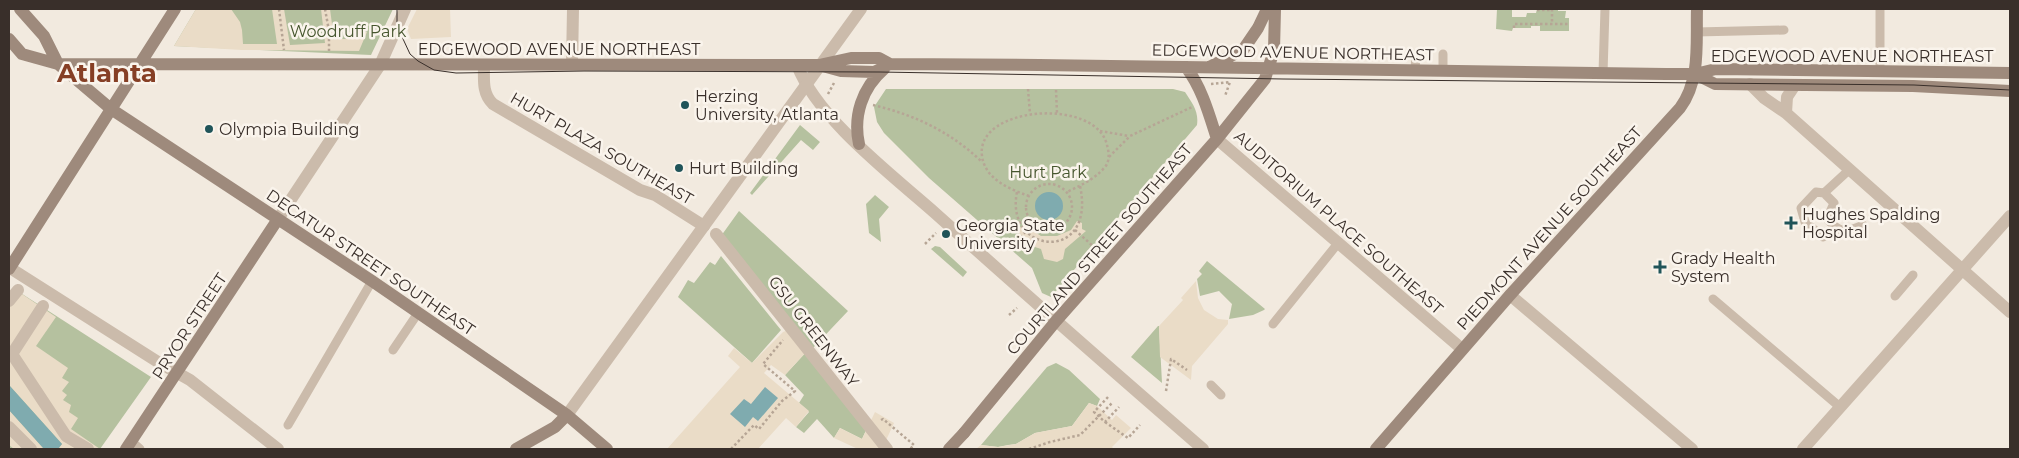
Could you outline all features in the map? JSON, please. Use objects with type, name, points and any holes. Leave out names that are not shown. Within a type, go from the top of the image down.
[{"type":"main road","points":[[20,9],[44,36],[58,64]]},
{"type":"main road","points":[[10,269],[175,9]]},
{"type":"main road","points":[[1207,68],[1242,50],[1258,28],[1268,9]]},
{"type":"main road","name":"COURTLAND STREET SOUTHEAST","points":[[946,449],[964,433],[1056,321],[1217,139],[1265,78],[1274,50],[1275,9]]},
{"type":"main road","name":"PIEDMONT AVENUE SOUTHEAST","points":[[1376,449],[1510,295],[1680,108],[1688,97],[1695,74],[1697,9]]},
{"type":"main road","points":[[9,39],[22,54],[58,64]]},
{"type":"main road","name":"EDGEWOOD AVENUE NORTHEAST","points":[[58,64],[819,65],[851,58],[879,58],[890,64],[1695,74],[1716,69],[2010,73]]},
{"type":"main road","name":"DECATUR STREET SOUTHEAST","points":[[58,64],[111,109],[372,281],[567,415],[607,449]]},
{"type":"main road","points":[[859,144],[857,119],[864,95],[875,76],[890,64]]},
{"type":"main road","points":[[1186,67],[1204,100],[1217,139]]},
{"type":"main road","name":"EDGEWOOD AVENUE NORTHEAST","points":[[1695,74],[1715,84],[1913,86],[2010,91]]},
{"type":"main road","name":"PRYOR STREET","points":[[133,447],[178,372],[278,219]]},
{"type":"main road","points":[[516,449],[555,427],[567,415]]},
{"type":"street","points":[[278,219],[380,65],[405,9]]},
{"type":"street","points":[[572,64],[573,9]]},
{"type":"street","points":[[567,415],[861,9]]},
{"type":"street","points":[[797,65],[806,85],[818,103],[859,144],[1056,321],[1203,449]]},
{"type":"street","name":"HURT PLAZA SOUTHEAST","points":[[484,66],[485,92],[493,104],[640,190],[655,195],[704,226]]},
{"type":"street","points":[[1750,84],[1764,98],[1786,113],[2010,312]]},
{"type":"street","points":[[1786,113],[1787,97],[1796,85]]},
{"type":"street","name":"AUDITORIUM PLACE SOUTHEAST","points":[[1217,139],[1462,349]]},
{"type":"street","points":[[1803,449],[2010,216]]},
{"type":"street","name":"GSU GREENWAY","points":[[716,234],[886,449]]},
{"type":"street","points":[[10,269],[158,362],[178,372],[206,391],[278,449]]},
{"type":"street","points":[[9,301],[18,290]]},
{"type":"street","points":[[1510,295],[1692,449]]},
{"type":"street","points":[[43,306],[10,353],[66,436],[88,449]]},
{"type":"street","points":[[9,427],[31,449]]},
{"type":"lane","points":[[1603,73],[1604,9]]},
{"type":"lane","points":[[1880,9],[1880,71]]},
{"type":"lane","points":[[1696,32],[1784,30]]},
{"type":"lane","points":[[1415,70],[1416,54]]},
{"type":"lane","points":[[1443,54],[1443,70]]},
{"type":"lane","points":[[1824,193],[1849,170]]},
{"type":"lane","points":[[1804,222],[1816,223],[1827,219],[1834,203],[1824,193],[1816,192],[1801,208],[1804,222],[1823,237]]},
{"type":"lane","points":[[1827,219],[1836,229],[1849,231],[1863,226]]},
{"type":"lane","points":[[1273,324],[1339,242]]},
{"type":"lane","points":[[1895,296],[1913,275]]},
{"type":"lane","points":[[288,425],[372,281]]},
{"type":"lane","points":[[1714,299],[1840,407]]},
{"type":"lane","points":[[393,350],[418,313]]},
{"type":"lane","points":[[1212,385],[1221,395]]},
{"type":"path","points":[[279,9],[284,50]]},
{"type":"path","points":[[325,9],[330,31],[329,51]]},
{"type":"path","points":[[1537,10],[1552,10],[1552,24]]},
{"type":"path","points":[[1514,28],[1514,24],[1569,24]]},
{"type":"path","points":[[828,94],[837,77]]},
{"type":"path","points":[[1207,85],[1230,82],[1225,96]]},
{"type":"path","points":[[1028,89],[1030,114]]},
{"type":"path","points":[[1056,90],[1057,113]]},
{"type":"path","points":[[872,104],[906,114],[935,127],[960,142],[983,163],[995,180],[1029,196]]},
{"type":"path","points":[[1067,192],[1088,182],[1097,175],[1106,165],[1109,157],[1130,136],[1194,105]]},
{"type":"path","points":[[983,163],[982,144],[987,135],[1004,123],[1030,114],[1057,113],[1084,120],[1100,131],[1106,139],[1109,157]]},
{"type":"path","points":[[1100,131],[1130,136]]},
{"type":"path","points":[[1047,184],[1061,188],[1067,192],[1070,199],[1071,213],[1063,225],[1048,229],[1035,224],[1027,211],[1029,196],[1034,190],[1047,184]]},
{"type":"path","points":[[1017,192],[1014,207],[1019,222],[1026,231],[1038,239],[1049,241],[1067,237],[1075,230],[1082,213],[1080,186]]},
{"type":"path","points":[[1075,230],[1094,247]]},
{"type":"path","points":[[1010,249],[1026,231]]},
{"type":"path","points":[[925,244],[933,236]]},
{"type":"path","points":[[1010,315],[1017,308]]},
{"type":"path","points":[[731,449],[754,425],[759,429],[782,401],[795,391],[763,364],[791,329]]},
{"type":"path","points":[[1166,391],[1171,359],[1187,370]]},
{"type":"path","points":[[1108,398],[1094,412],[1105,422],[1128,438],[1140,424]]},
{"type":"path","points":[[1029,449],[1050,442],[1080,436],[1112,402]]},
{"type":"path","points":[[1105,422],[1119,407]]},
{"type":"path","points":[[887,422],[914,445],[910,449]]},
{"type":"green space","name":"Woodruff Park","points":[[196,9],[393,9],[371,55],[174,46]]},
{"type":"green space","points":[[1497,9],[1512,9],[1512,17],[1526,17],[1527,13],[1536,13],[1537,9],[1566,11],[1565,18],[1569,18],[1569,31],[1540,31],[1540,26],[1513,28],[1512,31],[1496,29]]},
{"type":"green space","name":"Hurt Park","points":[[886,89],[1173,89],[1185,92],[1196,111],[1197,125],[1051,297],[1042,293],[1032,268],[929,178],[884,133],[877,122],[874,107]]},
{"type":"green space","points":[[800,125],[820,142],[813,150],[801,140],[752,195],[750,193]]},
{"type":"green space","points":[[875,195],[889,207],[879,219],[881,242],[869,233],[866,204]]},
{"type":"green space","points":[[739,211],[848,311],[813,348],[721,236]]},
{"type":"green space","points":[[935,246],[940,247],[967,272],[963,277],[931,249]]},
{"type":"green space","points":[[721,256],[781,330],[752,363],[678,297],[688,280],[694,283],[710,262],[715,265]]},
{"type":"green space","points":[[1207,261],[1265,309],[1253,315],[1229,319],[1232,304],[1219,291],[1200,296],[1197,279],[1202,274],[1199,271]]},
{"type":"green space","points":[[16,290],[151,377],[100,449],[9,449],[9,294]]},
{"type":"green space","points":[[1159,326],[1162,383],[1131,357]]},
{"type":"green space","points":[[808,350],[868,426],[862,439],[840,428],[834,438],[817,419],[804,433],[796,427],[809,412],[799,403],[804,395],[785,375]]},
{"type":"green space","points":[[1056,363],[1069,370],[1100,399],[1097,406],[1089,403],[1072,426],[1035,433],[1016,444],[998,447],[981,445],[1047,367]]},
{"type":"shaded area","points":[[196,9],[231,9],[240,22],[243,44],[277,44],[272,9],[284,9],[290,45],[325,43],[321,9],[330,9],[334,39],[346,39],[348,32],[367,32],[359,51],[242,50],[174,46]]},
{"type":"shaded area","points":[[417,9],[450,9],[451,37],[411,39],[407,29]]},
{"type":"shaded area","points":[[1077,221],[1082,223],[1082,229],[1086,231],[1065,249],[1063,259],[1057,262],[1044,259],[1041,249],[1029,245],[1017,236],[1019,233],[1018,229],[1024,225],[1041,236],[1057,236],[1071,230]]},
{"type":"shaded area","points":[[1196,281],[1198,298],[1204,310],[1218,319],[1228,320],[1228,324],[1192,366],[1191,380],[1160,357],[1159,326],[1183,300],[1181,298]]},
{"type":"shaded area","points":[[16,290],[56,317],[36,346],[68,368],[62,378],[69,382],[62,391],[67,395],[63,400],[71,405],[69,412],[78,418],[71,429],[100,449],[58,449],[62,444],[9,385],[9,292]]},
{"type":"shaded area","points":[[791,329],[808,350],[785,375],[771,365],[764,373],[809,411],[796,427],[786,418],[758,449],[667,449],[740,367],[728,356],[734,348],[752,363],[783,332]]},
{"type":"shaded area","points":[[1089,403],[1097,406],[1112,420],[1116,415],[1131,428],[1112,447],[1114,449],[976,449],[981,445],[998,447],[1016,444],[1035,433],[1072,426]]},
{"type":"shaded area","points":[[9,410],[44,449],[14,449],[9,445]]},
{"type":"shaded area","points":[[875,412],[894,423],[882,449],[858,449],[834,438],[840,428],[862,439]]},
{"type":"water","points":[[1049,192],[1059,196],[1063,206],[1059,216],[1049,220],[1039,216],[1035,206],[1039,196]]},
{"type":"water","points":[[9,385],[62,444],[58,449],[44,449],[9,410]]},
{"type":"water","points":[[765,387],[778,398],[758,421],[753,417],[745,427],[730,414],[744,399],[751,404]]},
{"type":"tram line","points":[[397,9],[397,26],[410,54],[434,70],[456,73],[584,71],[880,72],[1283,79],[1914,85],[2010,90]]},
{"type":"place","name":"Herzing University, Atlanta","points":[[685,105]]},
{"type":"place","name":"Olympia Building","points":[[209,129]]},
{"type":"place","name":"Hurt Building","points":[[679,168]]},
{"type":"place","name":"Hughes Spalding Hospital","points":[[1791,223]]},
{"type":"place","name":"Georgia State University","points":[[946,234]]},
{"type":"place","name":"Grady Health System","points":[[1660,267]]},
{"type":"district","name":"Atlanta","points":[[107,73]]}]
